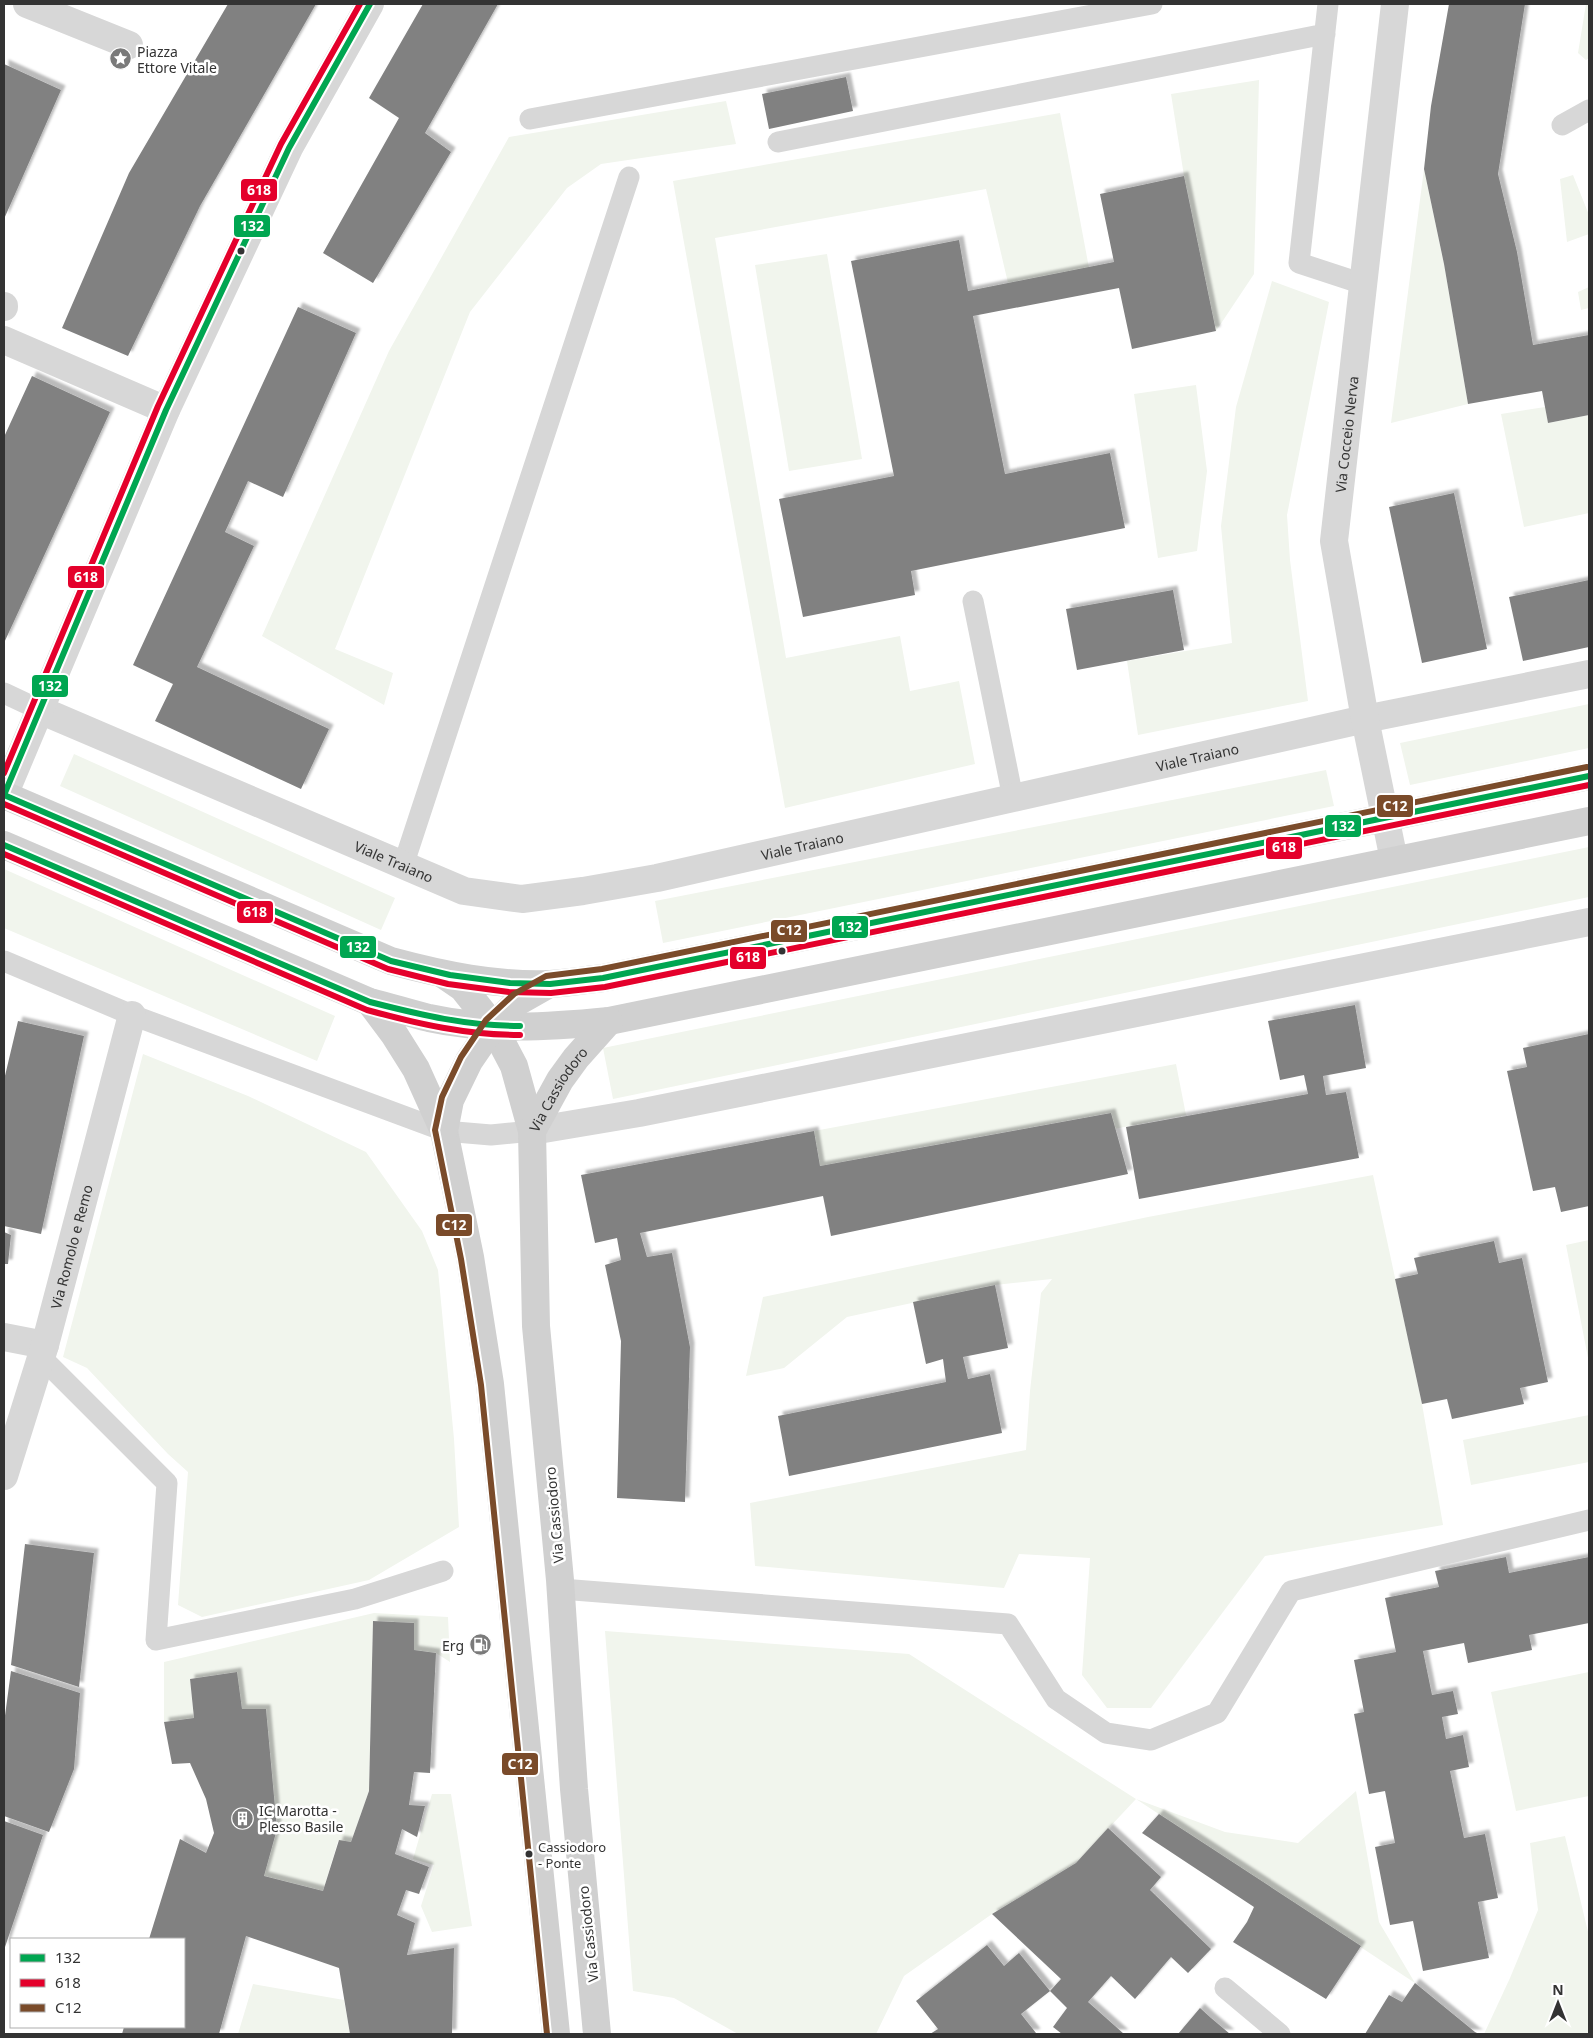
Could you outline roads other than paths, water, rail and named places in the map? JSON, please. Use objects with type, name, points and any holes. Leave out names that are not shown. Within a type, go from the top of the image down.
[{"type":"main road","points":[[4,796],[391,961],[444,975],[496,982],[549,984],[603,978],[1589,776]]},
{"type":"main road","points":[[4,845],[370,1002],[431,1018],[493,1026],[551,1027],[609,1021],[1589,821]]},
{"type":"main road","points":[[444,975],[463,988],[493,1026],[514,1066],[532,1131]]},
{"type":"main road","points":[[444,1131],[450,1100],[469,1061],[493,1026],[519,1001],[549,984]]},
{"type":"main road","points":[[370,1002],[394,1034],[416,1069],[444,1131],[470,1257],[490,1384],[556,2034]]},
{"type":"main road","name":"Via Cassiodoro","points":[[597,2034],[574,1789],[561,1589],[536,1326],[532,1131],[556,1087],[576,1058],[609,1021]]},
{"type":"street","points":[[26,4],[130,45]]},
{"type":"street","points":[[4,796],[166,410],[289,148],[370,4]]},
{"type":"street","name":"Via Cocceio Nerva","points":[[1394,860],[1365,719],[1334,541],[1395,4]]},
{"type":"street","points":[[4,340],[166,410]]},
{"type":"street","name":"Viale Traiano","points":[[40,710],[464,891],[522,899],[657,878],[1365,719],[1589,674]]},
{"type":"street","points":[[532,1131],[639,1113],[1589,922]]},
{"type":"street","name":"Via Romolo e Remo","points":[[4,1476],[43,1351],[132,1015]]},
{"type":"street","points":[[4,1337],[43,1351]]},
{"type":"lane","points":[[530,119],[1152,4]]},
{"type":"lane","points":[[1328,4],[1299,263],[1363,284]]},
{"type":"lane","points":[[778,142],[1325,34]]},
{"type":"lane","points":[[1562,125],[1589,110]]},
{"type":"lane","points":[[403,866],[628,177]]},
{"type":"lane","points":[[973,601],[1013,798]]},
{"type":"lane","points":[[4,693],[40,710]]},
{"type":"lane","points":[[4,962],[132,1015],[444,1131],[491,1136],[532,1131]]},
{"type":"lane","points":[[43,1351],[167,1483],[156,1640],[355,1599],[443,1571]]},
{"type":"lane","points":[[561,1589],[1008,1624],[1056,1700],[1106,1732],[1151,1740],[1217,1713],[1291,1591],[1589,1520]]},
{"type":"lane","points":[[1225,1988],[1280,2034]]},
{"type":"place","name":"Piazza Ettore Vitale","points":[[121,59]]},
{"type":"place","name":"Erg","points":[[480,1645]]},
{"type":"place","name":"IC Marotta - Plesso Basile","points":[[243,1818]]},
{"type":"place","name":"Cassiodoro - Ponte","points":[[529,1854]]}]
